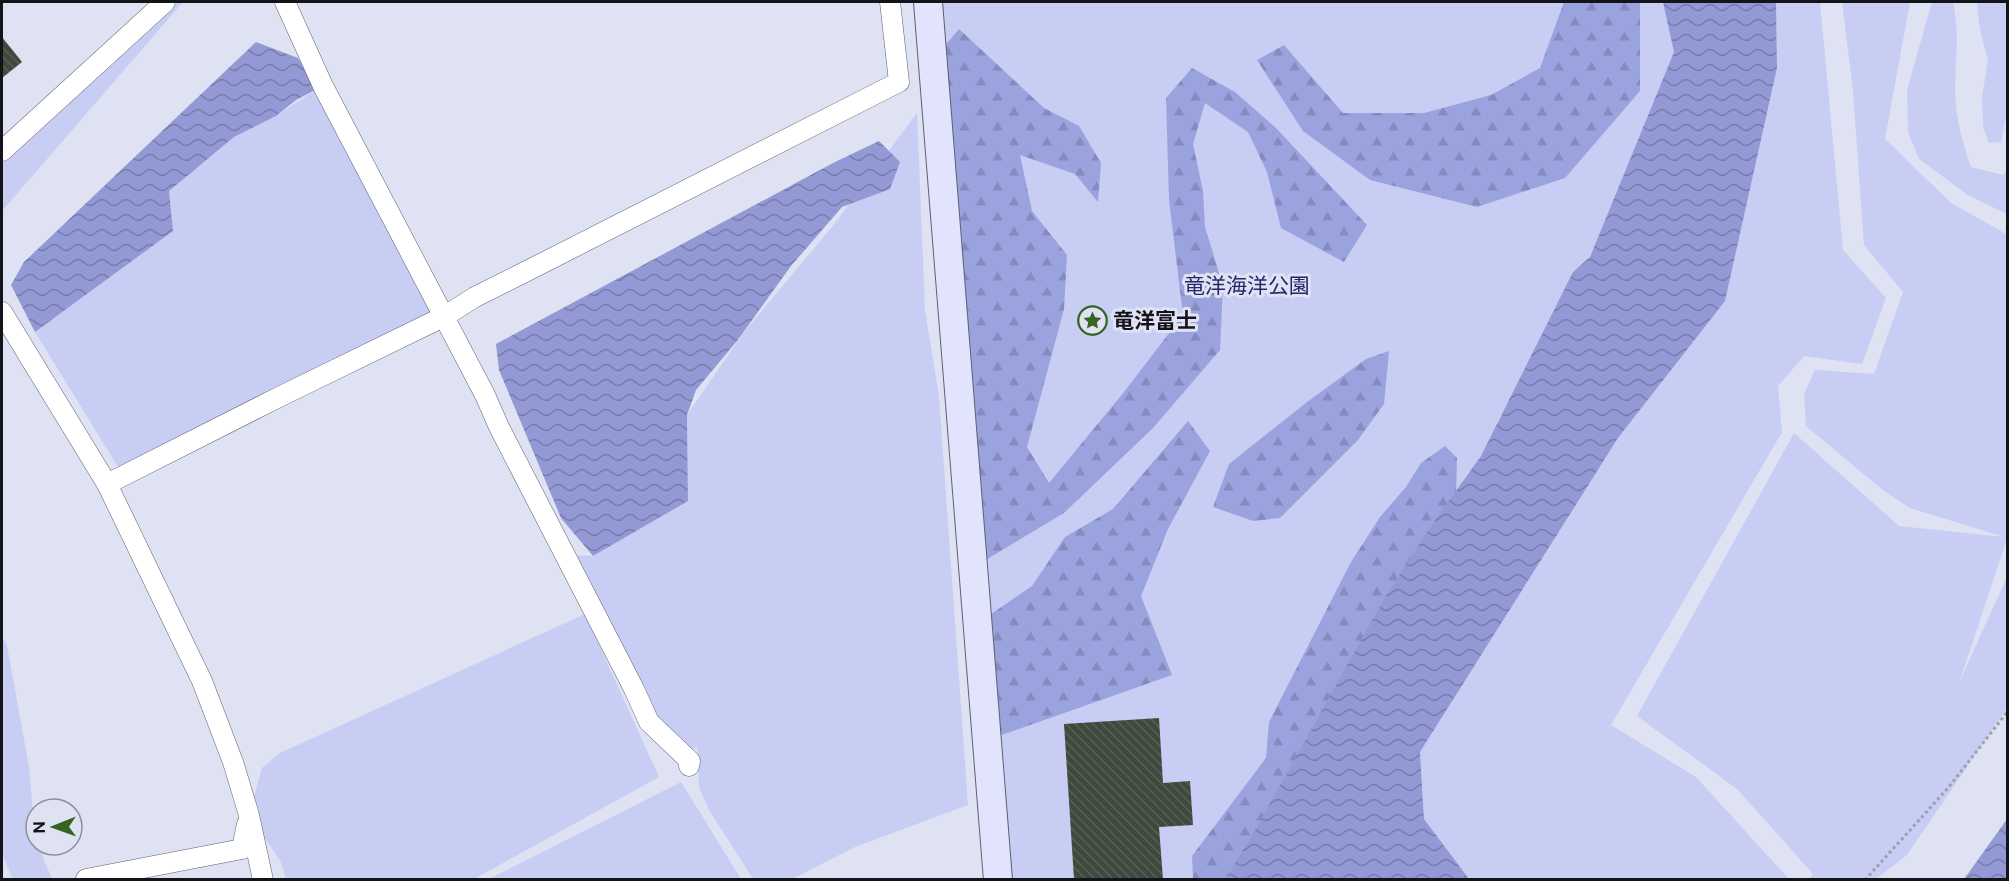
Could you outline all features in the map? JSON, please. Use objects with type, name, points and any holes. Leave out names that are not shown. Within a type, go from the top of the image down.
[{"type":"street","points":[[2,151],[165,2]]},
{"type":"street","points":[[286,2],[323,86],[445,316],[649,722],[690,761],[689,766]]},
{"type":"street","points":[[107,484],[445,316],[475,297],[899,82],[890,2]]},
{"type":"street","points":[[928,2],[998,879]]},
{"type":"street","points":[[2,312],[107,484],[202,681],[233,762],[249,815],[263,879]]},
{"type":"street","points":[[86,879],[242,849],[249,815]]},
{"type":"path","points":[[1865,879],[1948,788],[2007,711]]},
{"type":"green space","points":[[167,2],[183,2],[2,211],[2,153]]},
{"type":"green space","name":"竜洋海洋公園","points":[[939,2],[1667,2],[1674,52],[1672,76],[1590,257],[1573,272],[1575,288],[1497,422],[1498,426],[1472,472],[1468,472],[1446,512],[1413,553],[1384,599],[1303,752],[1225,879],[1001,879]]},
{"type":"green space","points":[[1564,2],[1640,2],[1640,91],[1565,178],[1477,207],[1370,180],[1303,131],[1257,60],[1284,45],[1343,113],[1424,113],[1491,95],[1540,68]]},
{"type":"green space","points":[[1776,2],[1820,2],[1843,250],[1886,298],[1862,364],[1804,356],[1778,386],[1782,432],[1611,725],[1696,777],[1789,879],[1462,879],[1450,856],[1424,819],[1420,752],[1618,438],[1725,301],[1777,68]]},
{"type":"green space","points":[[1842,2],[1910,2],[1885,139],[1951,203],[2008,235],[2007,539],[1959,683],[2007,577],[2007,708],[1907,855],[1876,879],[1809,879],[1813,874],[1737,789],[1637,716],[1794,433],[1899,526],[2004,537],[1910,508],[1884,491],[1806,426],[1804,394],[1815,370],[1874,374],[1903,292],[1864,245],[1853,91]]},
{"type":"green space","points":[[1932,2],[1953,2],[1957,37],[1955,94],[1960,131],[1971,167],[2003,175],[2007,171],[2007,214],[1968,195],[1919,159],[1908,132],[1907,90]]},
{"type":"green space","points":[[1977,2],[2007,2],[2008,107],[2001,142],[1989,143],[1983,126],[1982,97],[1988,60],[1980,30]]},
{"type":"green space","points":[[959,29],[1044,108],[1079,126],[1101,163],[1098,202],[1075,174],[1020,155],[1032,211],[1067,255],[1064,309],[1027,447],[1049,483],[1124,392],[1183,315],[1169,200],[1166,98],[1192,68],[1235,92],[1276,128],[1367,225],[1344,262],[1281,228],[1267,172],[1248,132],[1205,103],[1193,144],[1203,191],[1205,227],[1223,286],[1220,350],[1153,428],[1064,513],[974,567],[942,49]]},
{"type":"green space","points":[[317,89],[445,316],[123,475],[35,332],[173,231],[169,191],[234,137],[276,116]]},
{"type":"green space","points":[[917,113],[925,310],[939,397],[968,805],[855,847],[792,879],[753,879],[709,810],[699,787],[697,747],[683,754],[656,729],[565,555],[593,556],[688,501],[687,415],[744,332],[832,227]]},
{"type":"green space","points":[[1389,351],[1384,404],[1358,440],[1280,518],[1253,521],[1213,507],[1229,464],[1366,359]]},
{"type":"green space","points":[[1188,421],[1210,451],[1168,529],[1141,596],[1172,675],[993,738],[978,623],[1032,586],[1065,537],[1113,509]]},
{"type":"green space","points":[[1445,446],[1457,458],[1456,494],[1399,576],[1292,770],[1225,879],[1193,879],[1192,856],[1266,758],[1269,722],[1351,562],[1380,517],[1406,487],[1421,463]]},
{"type":"green space","points":[[585,614],[659,777],[474,879],[286,879],[281,862],[249,815],[262,768],[280,753]]},
{"type":"green space","points":[[2,636],[7,646],[29,767],[32,797],[24,797],[24,857],[43,857],[52,879],[13,879],[2,854]]},
{"type":"green space","points":[[681,782],[741,879],[489,879]]},
{"type":"water","points":[[1663,2],[1776,2],[1777,68],[1725,301],[1618,438],[1420,752],[1424,819],[1469,879],[1225,879],[1259,823],[1384,599],[1435,520],[1481,456],[1573,272],[1590,257],[1674,52]]},
{"type":"water","points":[[256,42],[298,58],[317,89],[296,100],[276,116],[234,137],[169,191],[173,231],[35,332],[11,285],[24,262]]},
{"type":"water","points":[[879,141],[900,162],[890,189],[842,207],[791,266],[737,341],[696,390],[687,415],[688,501],[593,556],[561,518],[499,370],[496,344],[833,163]]},
{"type":"water","points":[[2007,819],[2007,879],[1964,879],[2005,822]]},
{"type":"building","points":[[2,37],[22,62],[2,78]]},
{"type":"building","points":[[1159,718],[1163,783],[1190,781],[1193,825],[1159,827],[1163,879],[1074,879],[1064,724]]},
{"type":"place","name":"竜洋富士","points":[[1092,320]]}]
